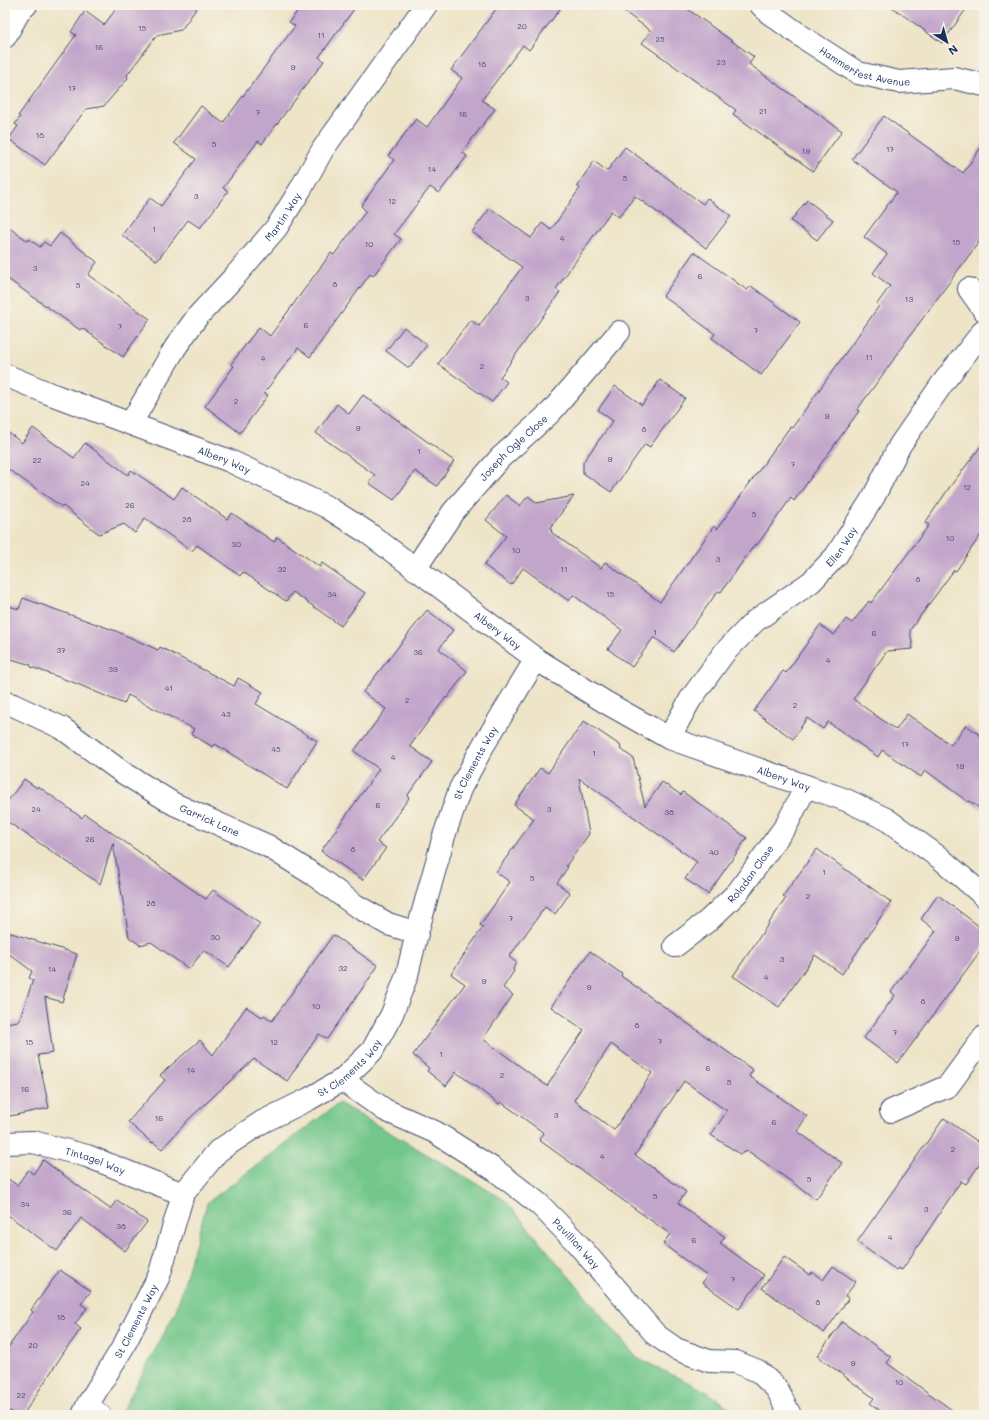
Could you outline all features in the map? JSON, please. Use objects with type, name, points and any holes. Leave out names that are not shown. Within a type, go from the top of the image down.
[{"type":"street","points":[[5,37],[18,12],[26,5]]},
{"type":"street","name":"Martin Way","points":[[131,423],[175,348],[197,317],[236,275],[277,227],[323,149],[426,5]]},
{"type":"street","name":"Hammerfest Avenue","points":[[761,5],[769,13],[807,40],[858,73],[898,82],[954,78],[984,85]]},
{"type":"street","points":[[969,289],[984,310]]},
{"type":"street","name":"Ellen Way","points":[[669,738],[690,700],[724,653],[755,621],[811,582],[836,556],[874,496],[900,445],[942,384],[984,330]]},
{"type":"street","name":"Joseph Ogle Close","points":[[414,569],[453,512],[500,458],[551,412],[619,332]]},
{"type":"street","name":"Albery Way","points":[[5,375],[48,393],[230,461],[327,507],[368,533],[536,659],[605,702],[669,738],[846,800],[886,819],[940,858],[984,896]]},
{"type":"street","name":"St Clements Way","points":[[91,1411],[159,1276],[182,1194],[218,1151],[262,1122],[309,1099],[342,1080],[372,1051],[392,1014],[407,975],[444,836],[460,789],[536,659]]},
{"type":"street","name":"Garrick Lane","points":[[5,702],[62,728],[122,772],[174,804],[268,846],[314,875],[355,905],[388,924],[417,933]]},
{"type":"street","name":"Roladan Close","points":[[675,946],[709,920],[738,892],[787,824],[806,786]]},
{"type":"street","points":[[891,1111],[948,1086],[984,1037]]},
{"type":"street","name":"Pavillion Way","points":[[342,1080],[385,1110],[435,1132],[495,1170],[539,1204],[576,1242],[656,1335],[682,1352],[709,1361],[736,1362],[758,1371],[777,1388],[790,1415]]},
{"type":"street","name":"Tintagel Way","points":[[5,1143],[33,1142],[87,1156],[182,1194]]},
{"type":"green space","points":[[339,1103],[505,1200],[637,1358],[706,1391],[739,1415],[120,1415],[176,1311],[207,1203]]},
{"type":"building","points":[[119,5],[199,5],[181,30],[157,35],[127,75],[128,78],[104,106],[86,109],[45,165],[9,139],[18,126],[15,124],[20,117],[18,116],[76,35],[71,32],[85,11],[104,25]]},
{"type":"building","points":[[302,5],[357,5],[319,57],[324,61],[262,144],[258,141],[223,188],[228,191],[200,228],[188,220],[157,261],[122,235],[150,198],[161,206],[196,159],[174,143],[201,106],[223,123],[295,26],[289,22]]},
{"type":"building","points":[[499,5],[563,5],[529,50],[523,45],[482,100],[495,109],[462,152],[467,156],[439,193],[430,187],[394,234],[401,239],[373,276],[370,274],[310,357],[298,348],[264,393],[268,395],[240,433],[205,406],[234,366],[231,364],[259,327],[270,336],[331,253],[334,255],[366,211],[361,206],[394,160],[388,156],[416,119],[427,127],[462,78],[451,70]]},
{"type":"building","points":[[615,5],[682,5],[754,57],[749,64],[842,131],[813,171],[733,114],[736,110],[642,43],[651,31]]},
{"type":"building","points":[[889,5],[969,5],[942,43]]},
{"type":"building","points":[[884,116],[963,173],[984,143],[984,235],[898,352],[857,410],[859,411],[794,501],[791,498],[757,545],[755,544],[721,592],[718,591],[674,652],[654,637],[632,667],[608,649],[622,630],[573,595],[569,601],[523,568],[511,585],[484,565],[506,536],[486,520],[506,495],[520,506],[528,496],[537,503],[574,496],[550,528],[552,530],[551,532],[601,568],[605,562],[660,602],[714,526],[717,529],[790,427],[792,428],[879,306],[877,304],[890,286],[873,273],[887,254],[864,237],[897,192],[852,159]]},
{"type":"building","points":[[625,147],[703,204],[707,198],[731,216],[706,248],[635,196],[619,217],[611,211],[556,289],[560,292],[500,377],[507,382],[492,402],[438,364],[470,320],[479,326],[522,267],[472,232],[490,208],[531,238],[542,223],[551,230],[580,188],[577,186],[594,161],[607,171]]},
{"type":"building","points":[[807,200],[833,220],[817,240],[791,221]]},
{"type":"building","points":[[5,225],[28,241],[29,239],[40,247],[44,242],[50,246],[60,233],[97,262],[88,275],[150,319],[123,357],[82,328],[80,330],[5,277]]},
{"type":"building","points":[[694,252],[747,290],[751,286],[800,322],[761,375],[712,338],[715,334],[663,296]]},
{"type":"building","points":[[404,327],[427,345],[409,368],[386,351]]},
{"type":"building","points":[[660,380],[685,398],[650,447],[645,444],[611,492],[583,473],[583,462],[613,421],[598,410],[615,386],[642,405]]},
{"type":"building","points":[[363,395],[454,461],[437,486],[415,471],[394,500],[369,483],[375,475],[316,433],[337,404],[349,414]]},
{"type":"building","points":[[33,428],[74,458],[85,443],[128,475],[131,470],[174,499],[182,487],[227,519],[232,513],[274,542],[277,537],[320,567],[322,563],[365,593],[341,626],[293,592],[286,601],[243,572],[240,576],[197,545],[192,551],[145,518],[135,533],[124,524],[99,534],[63,506],[62,507],[5,467],[5,430],[22,443]]},
{"type":"building","points":[[984,442],[984,530],[956,571],[954,570],[910,630],[913,649],[887,651],[853,699],[896,730],[907,714],[951,745],[966,725],[984,738],[984,811],[969,801],[968,802],[925,770],[921,777],[882,750],[878,757],[828,722],[823,729],[807,718],[793,739],[754,711],[783,671],[786,673],[820,625],[834,635],[846,619],[852,623],[869,601],[871,603],[929,525],[925,523],[949,488]]},
{"type":"building","points":[[23,598],[116,631],[158,650],[160,647],[234,686],[238,678],[263,692],[256,704],[317,741],[287,789],[215,744],[213,747],[191,734],[194,729],[128,695],[124,704],[75,683],[31,667],[31,665],[5,657],[5,605],[19,609]]},
{"type":"building","points":[[427,610],[453,630],[439,649],[467,671],[410,746],[432,762],[407,796],[409,798],[377,842],[386,848],[363,880],[321,851],[379,769],[354,751],[386,709],[363,692]]},
{"type":"building","points":[[584,721],[621,746],[620,749],[633,758],[645,806],[662,782],[681,795],[683,792],[747,838],[708,894],[685,879],[697,862],[579,778],[589,834],[566,866],[568,867],[557,883],[570,893],[555,914],[545,907],[509,957],[517,963],[513,969],[514,971],[503,988],[513,995],[483,1039],[547,1086],[584,1030],[551,1007],[590,951],[622,974],[621,976],[753,1070],[749,1076],[807,1116],[797,1131],[842,1163],[816,1199],[748,1151],[740,1154],[711,1135],[727,1111],[684,1081],[635,1155],[686,1192],[678,1203],[725,1237],[720,1243],[764,1275],[739,1309],[702,1283],[707,1276],[663,1244],[670,1234],[539,1140],[544,1133],[501,1102],[499,1104],[456,1072],[446,1086],[427,1071],[429,1068],[413,1055],[465,984],[451,974],[483,927],[480,925],[510,882],[496,872],[534,819],[514,805],[540,768],[548,773]],"holes":[[[611,1044],[652,1073],[614,1130],[574,1100]]]},
{"type":"building","points":[[24,779],[37,788],[38,786],[82,818],[85,814],[206,899],[213,890],[260,924],[229,967],[204,950],[189,969],[151,942],[140,945],[129,937],[113,843],[100,884],[5,820],[5,805]]},
{"type":"building","points":[[817,849],[891,902],[842,974],[815,955],[779,1007],[733,976],[786,898],[783,896]]},
{"type":"building","points":[[938,895],[984,930],[984,946],[898,1063],[864,1038],[895,995],[891,992],[936,931],[921,919]]},
{"type":"building","points":[[5,931],[77,954],[62,1002],[45,997],[53,1053],[38,1055],[49,1108],[5,1117],[5,1023],[19,1021],[33,980],[29,978],[32,971],[5,951]]},
{"type":"building","points":[[333,935],[378,966],[327,1039],[319,1034],[287,1081],[254,1059],[189,1119],[162,1149],[153,1142],[152,1143],[128,1122],[165,1080],[160,1075],[200,1040],[213,1055],[246,1007],[262,1017],[264,1015],[272,1021]]},
{"type":"building","points":[[944,1118],[984,1146],[984,1158],[966,1184],[961,1181],[902,1270],[898,1268],[896,1270],[857,1242]]},
{"type":"building","points":[[43,1160],[110,1209],[117,1200],[147,1222],[125,1251],[81,1218],[57,1251],[5,1213],[5,1177],[17,1185],[28,1170],[33,1174]]},
{"type":"building","points":[[784,1257],[810,1275],[812,1272],[823,1280],[833,1266],[856,1282],[845,1296],[849,1298],[824,1333],[762,1288]]},
{"type":"building","points":[[60,1270],[91,1291],[81,1304],[87,1308],[75,1324],[81,1329],[64,1352],[23,1415],[16,1415],[5,1408],[5,1352],[33,1312],[31,1310]]},
{"type":"building","points":[[842,1322],[891,1357],[887,1363],[959,1415],[886,1415],[870,1403],[874,1398],[817,1356]]}]
